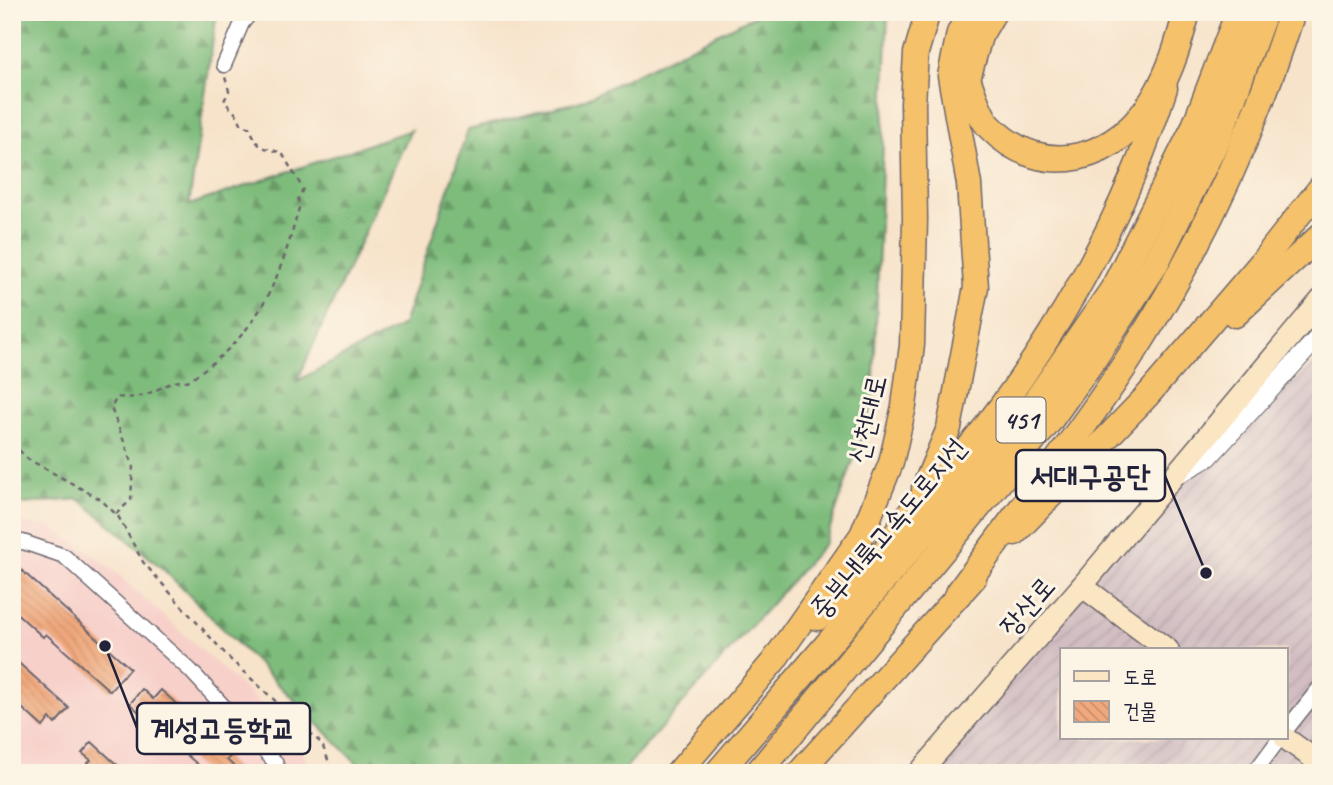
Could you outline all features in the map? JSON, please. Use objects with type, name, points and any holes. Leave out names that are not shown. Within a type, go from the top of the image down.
[{"type":"highway","name":"신천대로","points":[[678,773],[773,662],[862,535],[891,463],[904,406],[912,345],[913,104],[916,53],[928,12]]},
{"type":"highway","points":[[918,502],[949,428],[976,287],[969,184],[950,76],[959,33],[969,12]]},
{"type":"highway","points":[[993,12],[979,36],[967,79],[989,126],[1030,156],[1068,159],[1096,153],[1117,139],[1135,123],[1154,98],[1174,60]]},
{"type":"highway","points":[[773,662],[878,558],[918,502],[963,455],[1017,381],[1069,301],[1110,227],[1145,150],[1188,12]]},
{"type":"highway","name":"중부내륙고속도로지선","points":[[718,773],[1037,400],[1105,302],[1159,203],[1194,129],[1240,12]]},
{"type":"highway","name":"중부내륙고속도로지선","points":[[758,773],[1049,421],[1096,355],[1154,267],[1219,135],[1264,12]]},
{"type":"highway","points":[[960,593],[1138,345],[1178,279],[1241,148],[1270,79],[1292,12]]},
{"type":"highway","points":[[799,773],[960,593],[1147,396],[1261,263],[1321,187]]},
{"type":"highway","points":[[1147,396],[1321,235]]},
{"type":"main road","name":"장산로","points":[[919,773],[1082,586],[1321,300]]},
{"type":"main road","points":[[1082,586],[1165,648]]},
{"type":"main road","points":[[1288,740],[1321,764]]},
{"type":"street","points":[[224,65],[242,23],[251,12]]},
{"type":"street","name":"장산로","points":[[1176,475],[1209,457],[1321,334]]},
{"type":"street","points":[[12,543],[23,542],[64,556],[190,670],[275,762],[279,773]]},
{"type":"street","points":[[1288,727],[1321,686]]},
{"type":"street","points":[[1254,773],[1279,740]]},
{"type":"path","points":[[116,514],[131,500],[133,465],[114,419],[111,408],[114,402],[117,397],[147,397],[178,380],[187,381],[210,367],[256,319],[275,287],[299,208],[298,198],[303,189],[282,153],[262,149],[254,144],[249,127],[242,126],[238,116],[225,101],[229,91],[224,65]]},
{"type":"path","points":[[12,443],[28,459],[100,499],[116,514],[143,562],[180,604],[232,660],[322,744],[333,773]]},
{"type":"shaded area","points":[[1321,357],[1321,773],[919,773],[1159,495]]},
{"type":"shaded area","points":[[12,524],[48,525],[104,562],[291,731],[313,773],[12,773]]},
{"type":"green space","points":[[12,12],[217,12],[189,205],[411,130],[297,381],[403,325],[468,130],[581,101],[762,12],[888,12],[873,402],[825,543],[621,773],[367,773],[163,569],[79,499],[12,505]]},
{"type":"building","points":[[19,568],[130,668],[110,691],[46,634],[43,637],[12,609],[12,575]]},
{"type":"building","points":[[12,657],[69,708],[55,724],[50,718],[43,727],[12,699]]},
{"type":"building","points":[[142,689],[153,699],[161,690],[190,716],[185,721],[211,744],[216,739],[232,754],[227,760],[241,773],[207,773],[130,704]]},
{"type":"building","points":[[92,742],[126,773],[94,773],[86,765],[91,760],[82,753]]},
{"type":"place","name":"서대구공단","points":[[1206,573]]},
{"type":"place","name":"계성고등학교","points":[[105,646]]}]
